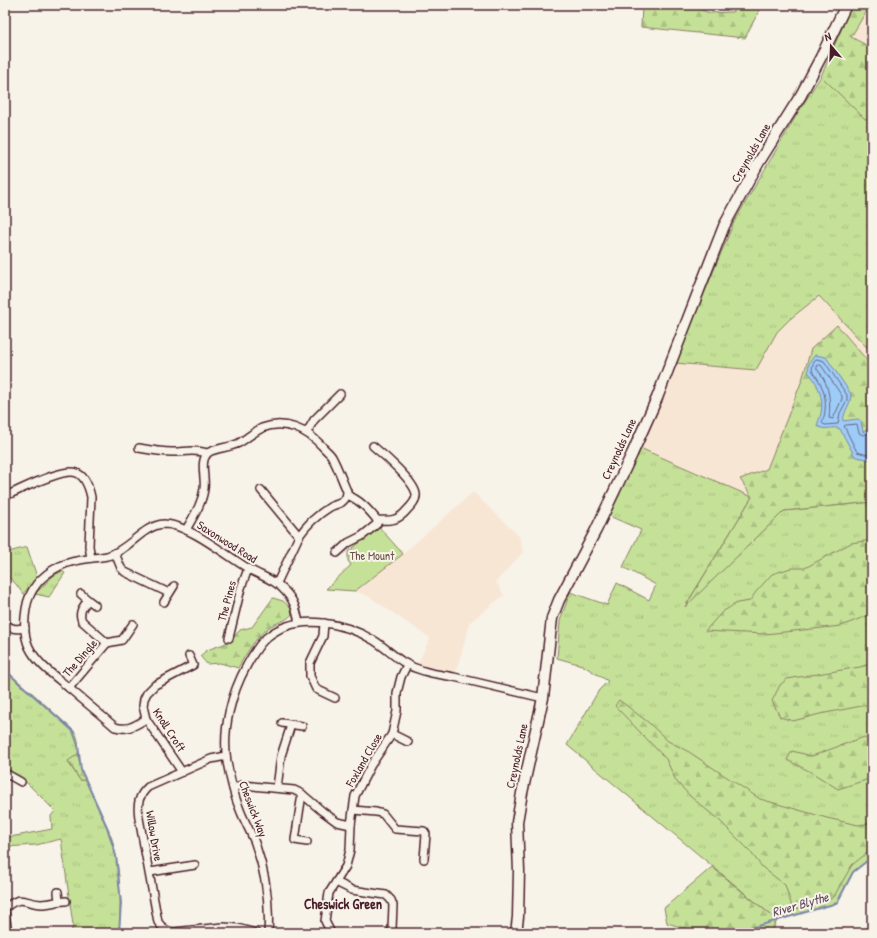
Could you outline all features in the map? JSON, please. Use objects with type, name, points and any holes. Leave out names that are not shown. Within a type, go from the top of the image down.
[{"type":"street","name":"Creynolds Lane","points":[[516,933],[518,909],[517,822],[543,698],[549,637],[552,618],[558,600],[596,530],[657,398],[724,226],[759,162],[801,95],[822,57],[846,5]]},
{"type":"street","points":[[307,432],[314,420],[340,394]]},
{"type":"street","points":[[186,530],[200,504],[205,488],[204,460],[207,454],[230,447],[262,428],[271,426],[283,425],[296,427],[307,432],[314,437],[332,456],[347,491],[347,495],[342,503],[333,506],[318,515],[299,536],[276,583]]},
{"type":"street","points":[[347,495],[356,498],[377,520],[390,521],[397,519],[406,512],[416,498],[416,494],[411,483],[373,446]]},
{"type":"street","points":[[139,448],[172,452],[198,450],[207,454]]},
{"type":"street","points":[[10,494],[62,473],[77,473],[82,477],[89,488],[91,496],[89,546],[91,558]]},
{"type":"street","points":[[261,490],[299,536]]},
{"type":"street","points":[[337,553],[348,543],[377,524],[377,520]]},
{"type":"street","name":"Saxonwood Road","points":[[146,719],[128,729],[115,727],[51,673],[34,656],[29,648],[24,628],[29,595],[37,582],[60,566],[70,562],[115,553],[149,529],[165,524],[174,526],[186,530],[219,548],[248,569],[276,583],[295,603],[299,623]]},
{"type":"street","points":[[115,553],[121,568],[125,572],[169,593]]},
{"type":"street","name":"The Pines","points":[[229,638],[241,588],[248,569]]},
{"type":"street","points":[[164,602],[174,586]]},
{"type":"street","points":[[81,594],[95,605]]},
{"type":"street","name":"The Dingle","points":[[88,600],[80,612],[82,621],[108,643]]},
{"type":"street","points":[[5,623],[10,628],[24,628]]},
{"type":"street","name":"Cheswick Way","points":[[268,933],[267,900],[262,866],[255,844],[238,806],[226,756],[227,724],[231,703],[246,667],[264,639],[280,628],[299,623],[324,623],[344,627],[376,642],[399,661],[407,665],[424,671],[543,698]]},
{"type":"street","points":[[324,623],[323,636],[310,663],[310,676],[316,688],[335,698]]},
{"type":"street","name":"The Dingle","points":[[69,688],[108,643],[122,640],[133,624]]},
{"type":"street","name":"Knoll Croft","points":[[182,772],[146,719],[143,706],[147,693],[155,685],[194,665],[189,656]]},
{"type":"street","name":"Foxland Close","points":[[331,933],[325,921],[329,893],[346,866],[350,850],[351,825],[355,796],[392,734],[397,711],[397,693],[401,677],[407,665]]},
{"type":"street","points":[[282,723],[302,726]]},
{"type":"street","points":[[277,788],[281,756],[291,725]]},
{"type":"street","points":[[392,734],[408,742]]},
{"type":"street","name":"Willow Drive","points":[[226,756],[211,759],[148,787],[138,801],[139,818],[158,922],[162,930],[173,932],[223,927],[237,928],[256,933]]},
{"type":"street","points":[[5,774],[21,782]]},
{"type":"street","points":[[233,788],[242,785],[294,790],[302,794],[337,822],[351,825]]},
{"type":"street","points":[[302,794],[295,840],[307,842]]},
{"type":"street","points":[[353,810],[383,814],[395,829],[424,831],[426,834],[424,859]]},
{"type":"street","points":[[150,872],[195,864]]},
{"type":"street","points":[[336,882],[352,890],[386,895],[393,904],[391,933]]},
{"type":"street","points":[[5,908],[10,904],[23,900],[43,904],[63,901],[58,892]]},
{"type":"street","points":[[5,913],[8,933]]},
{"type":"shaded area","points":[[852,5],[872,5],[872,48],[851,37]]},
{"type":"shaded area","points":[[819,295],[872,353],[872,502],[752,497],[640,448],[675,363],[756,370],[777,332]]},
{"type":"shaded area","points":[[473,492],[519,536],[523,552],[496,582],[504,595],[469,623],[455,674],[417,665],[430,638],[368,596],[355,591],[403,554]]},
{"type":"green space","points":[[642,5],[688,5],[710,13],[732,12],[742,5],[762,5],[745,38],[641,27]]},
{"type":"green space","points":[[852,5],[868,5],[867,10],[851,37],[872,48],[872,119],[865,119],[821,76]]},
{"type":"green space","points":[[821,76],[865,118],[872,119],[872,353],[819,296],[790,319],[777,332],[756,370],[675,363],[734,222]]},
{"type":"green space","points":[[837,325],[872,366],[872,502],[784,511],[685,607],[752,497],[740,479],[767,469],[802,380],[811,349]]},
{"type":"green space","points":[[640,448],[752,497],[686,605],[784,511],[872,502],[872,857],[853,872],[837,903],[777,920],[567,745],[599,690],[608,681],[582,665],[557,658],[560,621],[570,592],[607,605],[617,583],[649,600],[656,585],[623,567],[641,530],[607,515]]},
{"type":"green space","name":"The Mount","points":[[379,527],[403,554],[355,591],[326,589],[351,565],[348,561],[348,552]]},
{"type":"green space","points":[[872,540],[872,614],[841,626],[765,634],[705,631],[722,612],[737,603],[750,601],[772,574],[791,568],[805,568],[851,543]]},
{"type":"green space","points":[[27,547],[38,576],[23,594],[16,584],[5,574],[5,553]]},
{"type":"green space","points":[[62,571],[65,573],[49,597],[35,594],[53,576]]},
{"type":"green space","points":[[273,598],[283,601],[291,608],[292,614],[290,617],[271,626],[263,632],[251,646],[238,668],[220,663],[207,664],[200,656],[207,650],[224,644],[233,638],[240,630],[252,627]]},
{"type":"green space","points":[[872,663],[872,704],[793,721],[780,717],[772,701],[780,685],[787,679],[860,667]]},
{"type":"green space","points":[[5,670],[21,686],[29,690],[75,732],[79,748],[78,754],[68,762],[80,780],[86,780],[106,824],[115,851],[120,886],[119,933],[71,933],[73,925],[61,839],[36,845],[5,847],[5,838],[52,829],[51,816],[55,811],[23,779],[5,768]]},
{"type":"green space","points":[[619,700],[649,723],[668,741],[689,752],[760,799],[858,825],[872,823],[872,849],[852,865],[833,898],[793,910],[785,885],[762,867],[749,850],[720,821],[691,797],[676,781],[666,759],[615,706]]},
{"type":"green space","points":[[864,737],[872,741],[872,778],[838,789],[811,772],[787,760],[792,751],[812,756]]},
{"type":"green space","points":[[78,754],[81,770],[86,780],[80,780],[68,761]]},
{"type":"green space","points":[[712,867],[777,920],[773,930],[766,933],[701,933],[667,923],[664,908]]},
{"type":"water","points":[[815,355],[826,357],[851,394],[843,421],[858,419],[861,421],[863,432],[872,427],[872,460],[856,457],[840,429],[821,428],[817,426],[821,415],[822,402],[815,381],[808,372],[809,363]]},
{"type":"waterway","points":[[5,670],[73,731],[78,745],[81,770],[107,827],[116,856],[121,903],[119,933]]},
{"type":"waterway","name":"River Blythe","points":[[734,933],[837,903],[853,872],[872,857]]},
{"type":"district","name":"Cheswick Green","points":[[343,904]]}]
